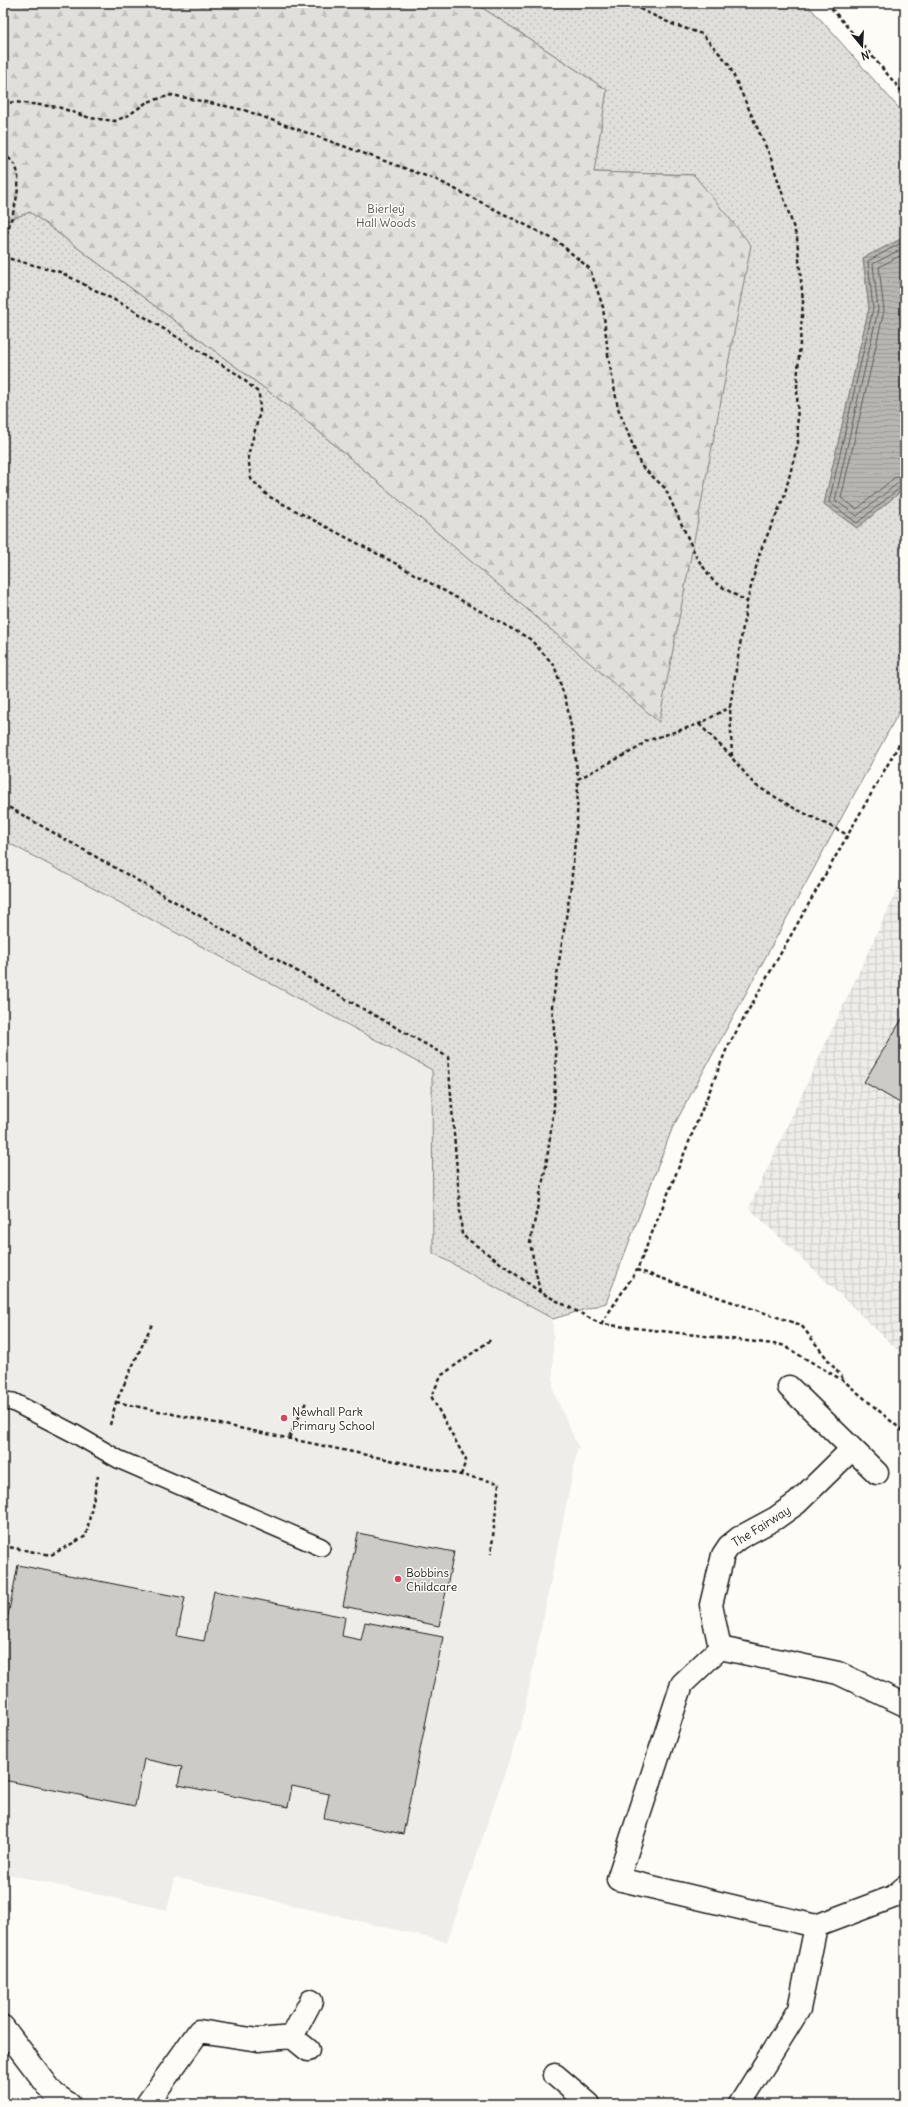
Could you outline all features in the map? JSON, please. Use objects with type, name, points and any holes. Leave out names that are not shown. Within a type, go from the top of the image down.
[{"type":"street","points":[[789,1387],[878,1473]]},
{"type":"street","name":"The Fairway","points":[[720,1648],[710,1606],[723,1555],[729,1546],[739,1538],[776,1518],[797,1503],[852,1449]]},
{"type":"street","points":[[905,1705],[838,1673],[720,1648],[682,1684],[618,1879],[816,1926],[894,1897],[905,1887]]},
{"type":"street","points":[[740,2104],[799,2009],[816,1926]]},
{"type":"street","points":[[147,2104],[199,2031],[258,2040],[300,2044],[311,2001]]},
{"type":"street","points":[[3,2027],[54,2094],[69,2104]]},
{"type":"street","points":[[555,2075],[589,2104]]},
{"type":"lane","points":[[3,1400],[13,1402],[118,1459],[321,1548]]},
{"type":"path","points":[[626,3],[672,24],[702,34],[728,63],[770,156],[797,238],[803,302],[797,383],[798,443],[784,497],[760,552],[747,602],[730,707],[732,758]]},
{"type":"path","points":[[827,3],[905,94]]},
{"type":"path","points":[[3,104],[14,102],[58,107],[90,118],[115,121],[129,116],[146,102],[172,95],[244,110],[437,180],[557,241],[590,269],[603,307],[608,355],[618,408],[641,466],[665,488],[697,558],[714,582],[747,602]]},
{"type":"path","points":[[3,153],[16,167],[17,189],[15,211],[3,237]]},
{"type":"path","points":[[3,257],[60,272],[130,308],[238,374],[259,393],[260,412],[248,456],[252,480],[268,496],[391,561],[530,639],[554,665],[566,701],[573,736],[578,779],[577,819],[571,886],[552,1006],[556,1054],[554,1108],[546,1166],[530,1243],[540,1292]]},
{"type":"path","points":[[578,779],[636,749],[646,741],[699,724],[730,707]]},
{"type":"path","points":[[699,724],[732,758],[755,785],[794,808],[848,835]]},
{"type":"path","points":[[601,1324],[637,1270],[727,1048],[905,734]]},
{"type":"path","points":[[3,804],[448,1057],[462,1235],[540,1292],[601,1324],[782,1345],[844,1381],[905,1433]]},
{"type":"path","points":[[637,1270],[801,1325],[844,1381]]},
{"type":"path","points":[[3,1546],[51,1555],[86,1536],[103,1450],[116,1402],[152,1324]]},
{"type":"path","points":[[461,1474],[466,1460],[431,1396],[442,1375],[492,1339]]},
{"type":"path","points":[[289,1438],[306,1400]]},
{"type":"path","points":[[116,1402],[498,1483],[491,1554]]},
{"type":"shaded area","name":"Newhall Park Primary School","points":[[3,840],[432,1070],[433,1253],[553,1319],[553,1390],[578,1447],[522,1722],[447,1942],[175,1877],[167,1910],[3,1873]]},
{"type":"shaded area","points":[[905,873],[905,1357],[749,1208]]},
{"type":"green space","name":"Bierley Hall Woods","points":[[3,3],[475,3],[607,90],[594,172],[694,175],[751,245],[659,722],[296,412],[30,212],[3,222]]},
{"type":"green space","points":[[475,3],[806,3],[905,115],[905,237],[863,258],[869,308],[824,504],[857,528],[905,488],[905,701],[672,1129],[606,1303],[553,1319],[433,1253],[432,1070],[3,840],[3,222],[30,212],[296,412],[659,721],[694,175],[593,172],[607,90]]},
{"type":"water","points":[[905,237],[905,488],[857,528],[824,504],[869,308],[863,258]]},
{"type":"building","points":[[905,1014],[905,1106],[864,1082]]},
{"type":"building","name":"Bobbins Childcare","points":[[358,1533],[454,1552],[439,1626],[343,1606]]},
{"type":"building","points":[[18,1565],[185,1598],[177,1636],[204,1641],[214,1591],[345,1617],[342,1636],[361,1640],[365,1622],[443,1637],[403,1834],[324,1818],[329,1794],[292,1786],[288,1807],[178,1785],[182,1767],[144,1759],[135,1806],[3,1780],[3,1641]]},
{"type":"place","name":"Newhall Park Primary School","points":[[284,1418]]},
{"type":"place","name":"Bobbins Childcare","points":[[398,1579]]}]
